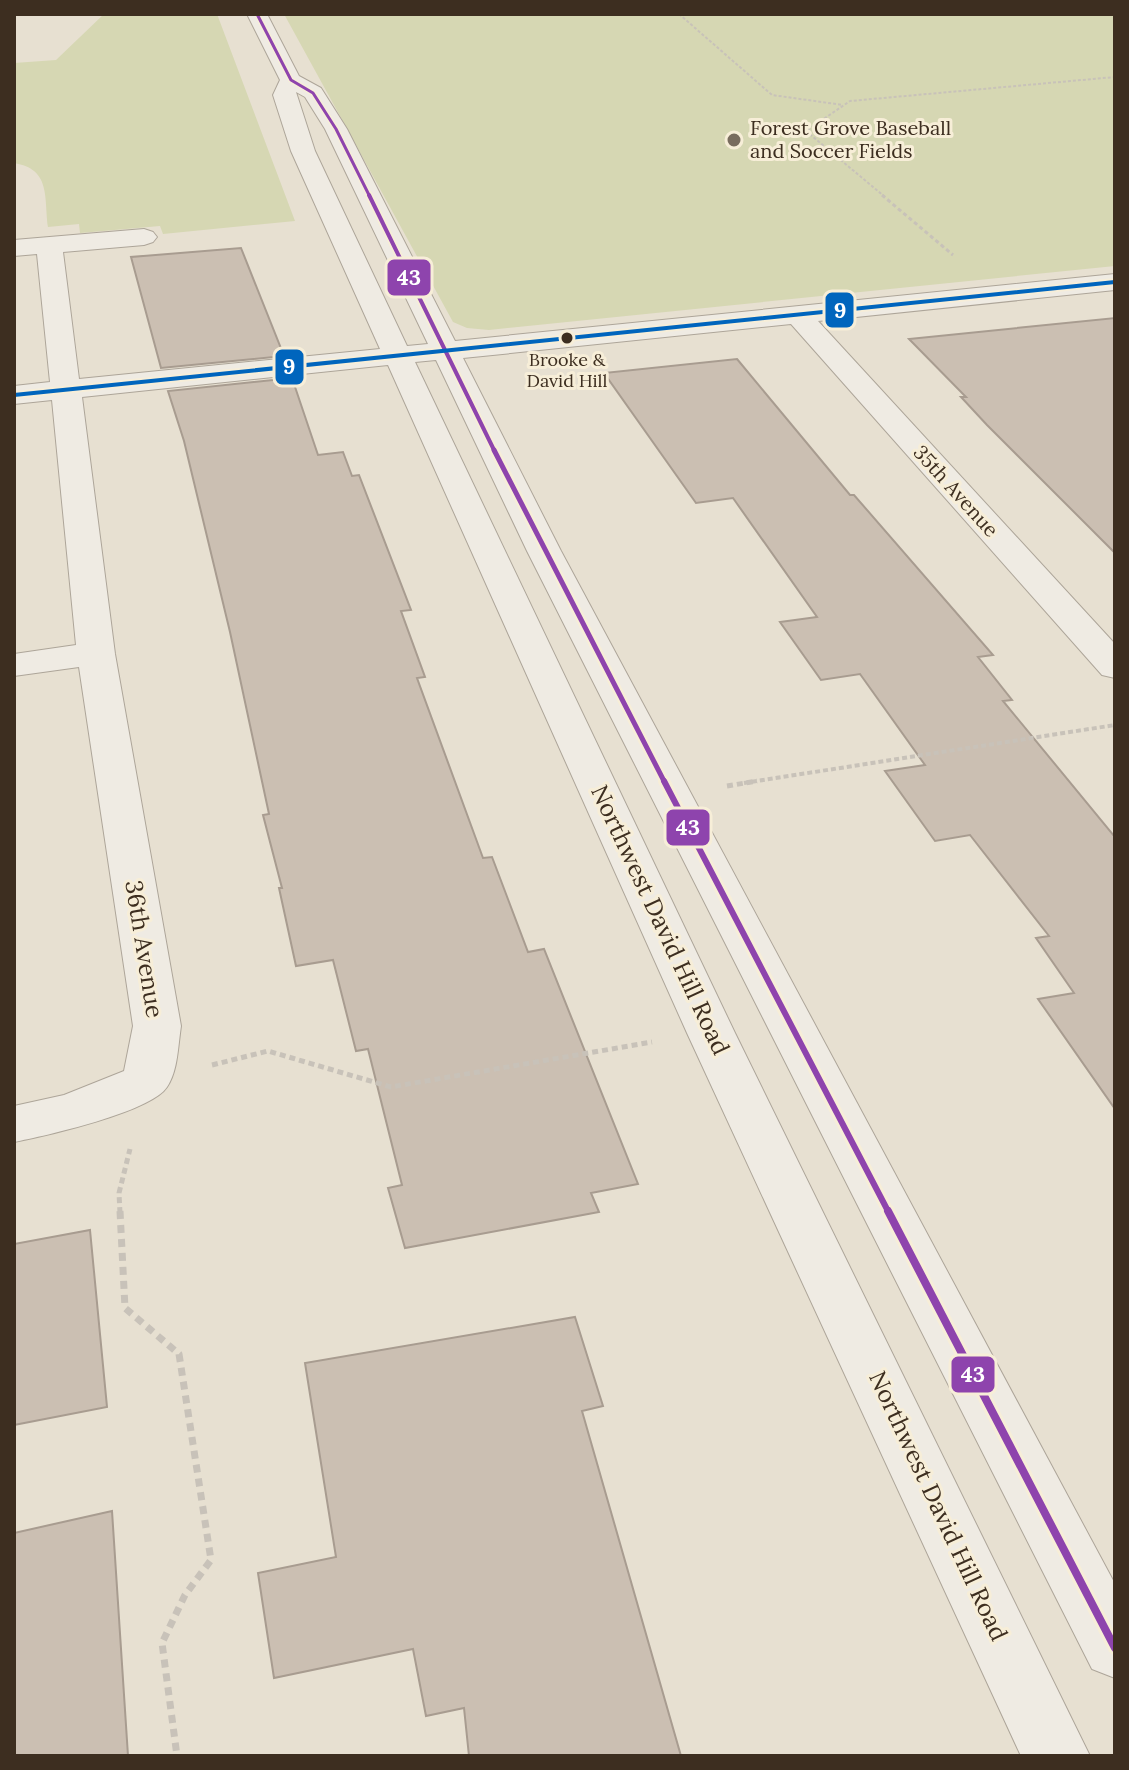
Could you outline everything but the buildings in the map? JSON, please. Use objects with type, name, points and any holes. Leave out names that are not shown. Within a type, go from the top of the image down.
[{"type":"street","name":"Northwest David Hill Road","points":[[257,14],[291,80],[313,93],[336,129],[544,551],[1115,1648]]},
{"type":"street","name":"Northwest David Hill Road","points":[[291,80],[284,95],[303,151],[711,1033],[1056,1756]]},
{"type":"street","points":[[31,246],[144,237]]},
{"type":"street","name":"36th Avenue","points":[[31,246],[68,390],[96,654],[157,1026],[147,1080]]},
{"type":"street","points":[[14,395],[1115,282]]},
{"type":"street","name":"35th Avenue","points":[[798,315],[1115,667]]},
{"type":"street","points":[[14,665],[96,654]]},
{"type":"street","points":[[14,1124],[75,1111],[117,1097],[147,1080]]},
{"type":"path","points":[[679,14],[772,95],[844,105]]},
{"type":"path","points":[[1000,294],[806,131],[850,101],[1115,77]]},
{"type":"path","points":[[671,795],[1115,725]]},
{"type":"path","points":[[177,1756],[162,1643],[185,1595],[211,1560],[179,1354],[125,1308],[119,1193],[147,1080],[268,1051],[391,1087],[711,1033]]},
{"type":"green space","points":[[104,14],[217,14],[295,221],[163,234],[160,226],[80,233],[79,224],[48,227],[40,178],[26,166],[14,163],[14,63],[56,60]]},
{"type":"green space","name":"Forest Grove Baseball and Soccer Fields","points":[[284,14],[1115,14],[1115,266],[489,330],[467,328],[453,322]]},
{"type":"transit line","name":"43","points":[[257,14],[291,80],[313,93],[336,129],[544,551],[1115,1648]]},
{"type":"transit line","name":"9","points":[[14,395],[1115,282]]},
{"type":"place","name":"Forest Grove Baseball and Soccer Fields","points":[[734,140]]},
{"type":"place","name":"Brooke & David Hill","points":[[567,338]]}]
